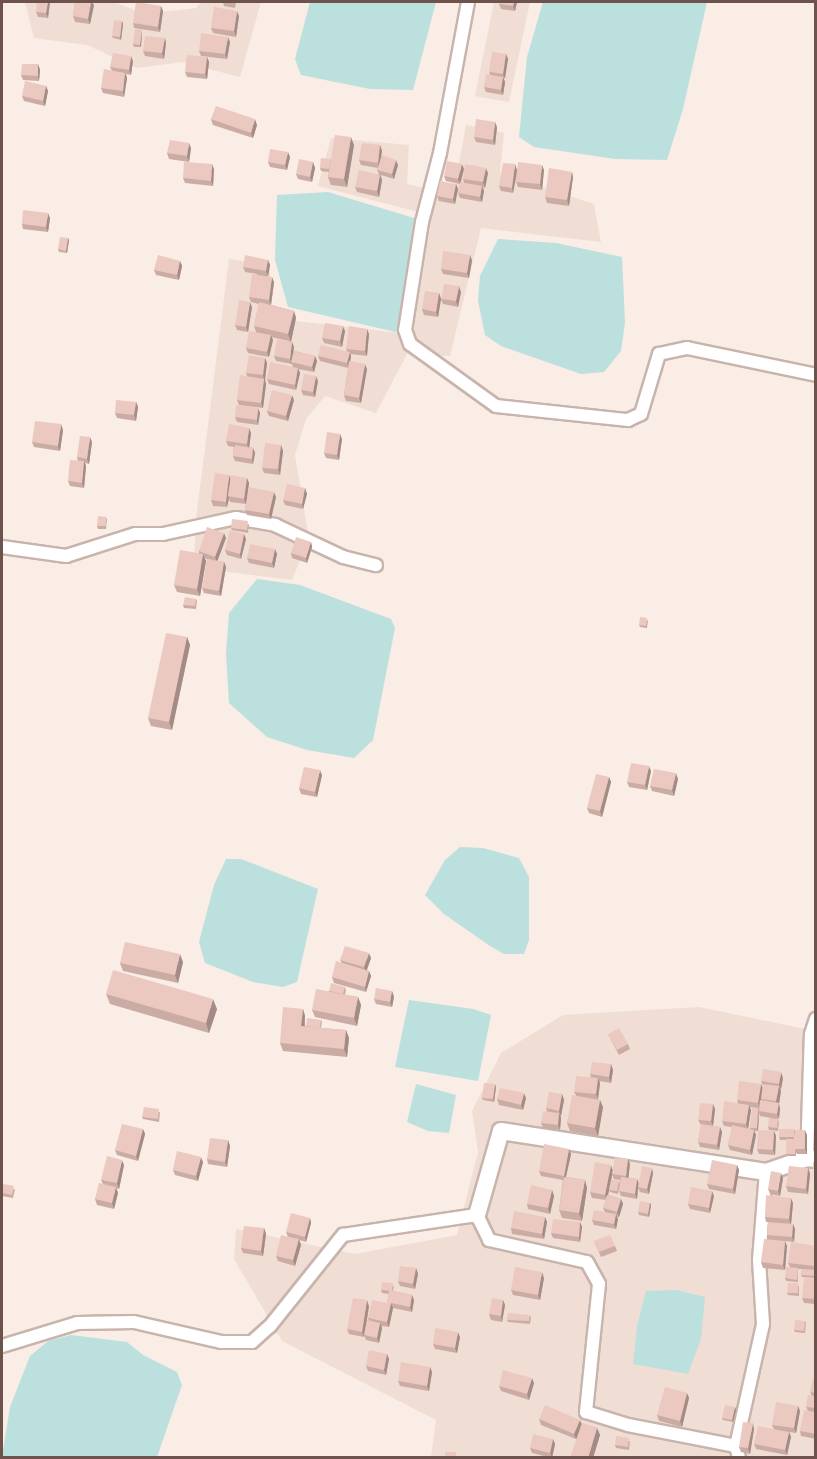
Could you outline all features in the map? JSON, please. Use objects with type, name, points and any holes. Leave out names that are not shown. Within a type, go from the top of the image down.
[{"type":"street","points":[[468,2],[440,153],[422,222],[405,330],[410,344],[496,406],[628,420],[641,414],[659,354],[687,348],[816,375]]},
{"type":"street","points":[[2,547],[66,556],[135,534],[163,534],[236,518],[275,525],[343,557],[376,565]]},
{"type":"street","points":[[766,1172],[759,1260],[763,1324],[737,1452],[628,1425],[586,1412],[599,1284],[587,1262],[489,1240],[477,1215],[501,1131],[766,1172],[811,1159],[811,1034],[816,1019]]},
{"type":"street","points":[[2,1346],[77,1323],[134,1322],[221,1342],[252,1342],[270,1326],[343,1235],[477,1215]]},
{"type":"shaded area","points":[[25,2],[113,2],[146,14],[196,8],[201,2],[261,2],[240,77],[182,62],[137,68],[87,45],[34,38]]},
{"type":"shaded area","points":[[494,2],[530,2],[509,102],[475,96]]},
{"type":"shaded area","points":[[466,125],[504,133],[500,173],[594,204],[601,242],[481,228],[450,356],[407,354],[376,413],[325,396],[306,419],[295,455],[309,539],[292,580],[228,572],[194,561],[196,519],[229,259],[270,265],[270,318],[399,333],[422,213],[318,186],[331,138],[409,145],[407,184],[453,195]]},
{"type":"shaded area","points":[[699,1007],[815,1031],[815,1457],[431,1457],[436,1420],[282,1341],[234,1259],[236,1229],[355,1254],[457,1235],[478,1152],[472,1111],[501,1053],[563,1015]]},
{"type":"water","points":[[310,2],[436,2],[413,90],[370,89],[301,75],[295,59]]},
{"type":"water","points":[[543,2],[707,2],[683,109],[667,160],[615,159],[534,147],[519,137],[527,57]]},
{"type":"water","points":[[328,192],[414,218],[400,333],[288,307],[275,260],[277,195]]},
{"type":"water","points":[[498,239],[556,243],[622,257],[625,323],[621,351],[604,372],[581,374],[501,346],[485,335],[478,301],[480,276]]},
{"type":"water","points":[[257,579],[300,585],[391,619],[395,628],[373,740],[354,758],[307,750],[267,737],[229,703],[226,654],[229,613]]},
{"type":"water","points":[[460,847],[483,848],[519,858],[529,877],[529,940],[524,954],[504,954],[490,946],[444,914],[425,895],[445,860]]},
{"type":"water","points":[[226,859],[241,859],[318,889],[297,982],[283,987],[253,982],[205,963],[199,942],[214,885]]},
{"type":"water","points":[[409,1000],[473,1009],[491,1015],[478,1081],[395,1067]]},
{"type":"water","points":[[416,1084],[456,1095],[449,1133],[428,1131],[407,1122]]},
{"type":"water","points":[[677,1290],[705,1297],[701,1339],[688,1374],[633,1364],[637,1326],[646,1291]]},
{"type":"water","points":[[71,1335],[127,1342],[143,1355],[177,1372],[182,1385],[157,1457],[2,1457],[10,1407],[30,1356],[48,1341]]},
{"type":"building","points":[[37,2],[48,2],[46,13],[36,12]]},
{"type":"building","points":[[75,2],[91,2],[88,19],[73,16]]},
{"type":"building","points":[[136,2],[161,6],[158,27],[133,23]]},
{"type":"building","points":[[499,2],[514,2],[513,6],[499,4]]},
{"type":"building","points":[[214,7],[237,11],[234,31],[211,28]]},
{"type":"building","points":[[114,20],[122,21],[120,37],[112,36]]},
{"type":"building","points":[[135,29],[142,30],[140,45],[133,44]]},
{"type":"building","points":[[201,33],[228,37],[225,54],[199,51]]},
{"type":"building","points":[[145,36],[165,38],[162,53],[143,51]]},
{"type":"building","points":[[492,52],[506,54],[503,74],[489,72]]},
{"type":"building","points":[[113,53],[131,56],[129,70],[110,67]]},
{"type":"building","points":[[187,55],[207,57],[205,74],[185,72]]},
{"type":"building","points":[[22,64],[38,64],[38,76],[21,75]]},
{"type":"building","points":[[104,69],[125,73],[123,91],[101,88]]},
{"type":"building","points":[[486,74],[503,77],[501,90],[484,87]]},
{"type":"building","points":[[25,81],[46,86],[43,101],[22,96]]},
{"type":"building","points":[[216,106],[255,119],[251,133],[211,119]]},
{"type":"building","points":[[476,119],[495,122],[493,140],[474,137]]},
{"type":"building","points":[[335,135],[351,137],[344,179],[328,177]]},
{"type":"building","points":[[170,140],[189,143],[187,156],[167,153]]},
{"type":"building","points":[[362,143],[380,145],[378,163],[359,160]]},
{"type":"building","points":[[270,149],[288,152],[285,165],[268,162]]},
{"type":"building","points":[[382,155],[396,160],[392,174],[377,170]]},
{"type":"building","points":[[321,158],[331,159],[329,169],[320,168]]},
{"type":"building","points":[[299,159],[313,162],[310,177],[296,174]]},
{"type":"building","points":[[447,161],[462,164],[458,179],[444,176]]},
{"type":"building","points":[[184,162],[212,164],[211,181],[183,178]]},
{"type":"building","points":[[518,162],[542,165],[540,184],[516,182]]},
{"type":"building","points":[[503,163],[515,164],[512,188],[499,186]]},
{"type":"building","points":[[465,164],[486,168],[483,182],[463,179]]},
{"type":"building","points":[[549,168],[572,172],[567,200],[545,197]]},
{"type":"building","points":[[359,170],[380,175],[377,191],[355,187]]},
{"type":"building","points":[[440,181],[456,184],[453,199],[437,196]]},
{"type":"building","points":[[460,182],[482,186],[480,197],[458,193]]},
{"type":"building","points":[[23,210],[48,213],[46,227],[22,224]]},
{"type":"building","points":[[60,237],[68,238],[66,251],[58,249]]},
{"type":"building","points":[[443,251],[470,255],[467,273],[441,269]]},
{"type":"building","points":[[158,255],[180,261],[177,275],[154,270]]},
{"type":"building","points":[[245,255],[268,260],[266,271],[243,267]]},
{"type":"building","points":[[252,274],[272,277],[269,300],[249,297]]},
{"type":"building","points":[[444,284],[459,286],[456,301],[441,299]]},
{"type":"building","points":[[425,291],[439,293],[436,312],[422,309]]},
{"type":"building","points":[[239,300],[250,302],[246,327],[235,325]]},
{"type":"building","points":[[259,302],[294,311],[288,334],[254,326]]},
{"type":"building","points":[[325,323],[343,326],[340,341],[322,338]]},
{"type":"building","points":[[349,326],[367,329],[365,351],[346,349]]},
{"type":"building","points":[[249,331],[271,335],[267,352],[246,348]]},
{"type":"building","points":[[277,339],[292,342],[290,359],[274,356]]},
{"type":"building","points":[[321,345],[350,352],[347,363],[318,356]]},
{"type":"building","points":[[294,351],[315,356],[312,367],[291,362]]},
{"type":"building","points":[[249,355],[265,358],[263,375],[246,373]]},
{"type":"building","points":[[349,361],[365,364],[359,398],[344,395]]},
{"type":"building","points":[[270,362],[298,368],[295,385],[267,379]]},
{"type":"building","points":[[304,374],[316,376],[313,392],[301,390]]},
{"type":"building","points":[[240,375],[264,379],[261,403],[237,400]]},
{"type":"building","points":[[272,390],[292,395],[286,416],[267,411]]},
{"type":"building","points":[[116,400],[136,402],[134,415],[115,413]]},
{"type":"building","points":[[236,405],[258,408],[257,420],[235,417]]},
{"type":"building","points":[[35,421],[61,424],[58,446],[32,442]]},
{"type":"building","points":[[229,424],[249,428],[247,444],[226,441]]},
{"type":"building","points":[[327,432],[340,434],[337,455],[324,453]]},
{"type":"building","points":[[80,436],[90,437],[87,459],[77,457]]},
{"type":"building","points":[[265,443],[281,445],[278,469],[262,468]]},
{"type":"building","points":[[235,445],[253,448],[252,459],[233,456]]},
{"type":"building","points":[[70,460],[84,461],[82,483],[68,481]]},
{"type":"building","points":[[215,473],[229,475],[226,502],[211,500]]},
{"type":"building","points":[[231,475],[247,478],[244,499],[228,496]]},
{"type":"building","points":[[287,484],[305,488],[302,504],[283,500]]},
{"type":"building","points":[[249,487],[274,492],[269,514],[245,510]]},
{"type":"building","points":[[98,516],[106,517],[106,526],[97,526]]},
{"type":"building","points":[[232,519],[248,521],[247,530],[231,528]]},
{"type":"building","points":[[207,527],[224,533],[215,557],[199,551]]},
{"type":"building","points":[[230,530],[244,534],[240,554],[225,550]]},
{"type":"building","points":[[296,537],[311,542],[306,558],[291,553]]},
{"type":"building","points":[[250,544],[275,549],[272,563],[247,558]]},
{"type":"building","points":[[180,550],[203,554],[197,589],[174,585]]},
{"type":"building","points":[[207,559],[224,562],[219,591],[202,588]]},
{"type":"building","points":[[185,597],[196,599],[195,606],[183,605]]},
{"type":"building","points":[[640,617],[647,618],[646,626],[639,625]]},
{"type":"building","points":[[166,633],[187,637],[169,722],[148,718]]},
{"type":"building","points":[[631,763],[649,766],[645,785],[627,782]]},
{"type":"building","points":[[304,767],[320,770],[315,792],[299,788]]},
{"type":"building","points":[[654,769],[676,773],[672,790],[650,786]]},
{"type":"building","points":[[596,774],[609,777],[600,811],[587,808]]},
{"type":"building","points":[[125,942],[180,954],[175,975],[120,963]]},
{"type":"building","points":[[345,946],[369,953],[364,967],[340,960]]},
{"type":"building","points":[[336,961],[369,971],[365,987],[332,977]]},
{"type":"building","points":[[113,970],[213,999],[206,1023],[106,994]]},
{"type":"building","points":[[331,983],[345,987],[343,994],[329,991]]},
{"type":"building","points":[[376,988],[392,991],[390,1002],[374,999]]},
{"type":"building","points":[[316,989],[358,997],[354,1018],[312,1010]]},
{"type":"building","points":[[283,1007],[303,1009],[301,1026],[346,1030],[344,1049],[280,1043]]},
{"type":"building","points":[[307,1018],[321,1020],[320,1028],[306,1026]]},
{"type":"building","points":[[619,1028],[628,1044],[617,1050],[608,1034]]},
{"type":"building","points":[[592,1062],[611,1064],[609,1077],[590,1074]]},
{"type":"building","points":[[763,1069],[781,1072],[779,1084],[761,1081]]},
{"type":"building","points":[[576,1076],[598,1078],[596,1094],[574,1092]]},
{"type":"building","points":[[739,1081],[761,1084],[758,1103],[737,1100]]},
{"type":"building","points":[[484,1083],[495,1084],[493,1099],[482,1098]]},
{"type":"building","points":[[763,1084],[779,1086],[776,1101],[761,1099]]},
{"type":"building","points":[[500,1088],[524,1093],[521,1105],[497,1099]]},
{"type":"building","points":[[549,1092],[562,1094],[559,1111],[546,1108]]},
{"type":"building","points":[[572,1095],[600,1100],[595,1128],[567,1123]]},
{"type":"building","points":[[760,1100],[779,1103],[777,1114],[759,1111]]},
{"type":"building","points":[[724,1101],[749,1105],[746,1124],[722,1121]]},
{"type":"building","points":[[700,1103],[713,1104],[711,1121],[698,1120]]},
{"type":"building","points":[[144,1107],[159,1109],[158,1119],[142,1117]]},
{"type":"building","points":[[752,1108],[758,1108],[757,1128],[750,1128]]},
{"type":"building","points":[[543,1111],[559,1113],[558,1125],[541,1123]]},
{"type":"building","points":[[769,1118],[778,1119],[777,1128],[768,1127]]},
{"type":"building","points":[[122,1124],[143,1129],[136,1156],[115,1150]]},
{"type":"building","points":[[701,1124],[720,1127],[717,1145],[698,1142]]},
{"type":"building","points":[[732,1125],[754,1130],[750,1150],[728,1145]]},
{"type":"building","points":[[779,1129],[794,1129],[794,1137],[779,1137]]},
{"type":"building","points":[[758,1130],[774,1131],[773,1150],[757,1149]]},
{"type":"building","points":[[795,1130],[805,1130],[805,1149],[795,1149]]},
{"type":"building","points":[[210,1138],[228,1140],[225,1162],[207,1159]]},
{"type":"building","points":[[786,1139],[795,1139],[795,1154],[786,1154]]},
{"type":"building","points":[[544,1144],[569,1149],[564,1176],[539,1171]]},
{"type":"building","points":[[177,1151],[201,1157],[196,1176],[173,1170]]},
{"type":"building","points":[[107,1156],[122,1160],[117,1183],[101,1180]]},
{"type":"building","points":[[615,1157],[628,1159],[626,1176],[612,1174]]},
{"type":"building","points":[[712,1160],[737,1165],[733,1189],[707,1184]]},
{"type":"building","points":[[595,1162],[611,1165],[605,1195],[590,1192]]},
{"type":"building","points":[[642,1166],[652,1168],[647,1189],[638,1187]]},
{"type":"building","points":[[789,1166],[808,1168],[806,1189],[786,1186]]},
{"type":"building","points":[[771,1171],[781,1173],[778,1191],[768,1189]]},
{"type":"building","points":[[564,1177],[585,1180],[579,1213],[559,1210]]},
{"type":"building","points":[[621,1177],[637,1179],[635,1194],[619,1191]]},
{"type":"building","points":[[611,1180],[619,1181],[617,1191],[609,1190]]},
{"type":"building","points":[[99,1183],[116,1187],[112,1203],[95,1199]]},
{"type":"building","points":[[3,1184],[14,1186],[12,1195],[2,1193]]},
{"type":"building","points":[[531,1185],[552,1190],[548,1208],[527,1204]]},
{"type":"building","points":[[691,1187],[712,1191],[709,1208],[688,1204]]},
{"type":"building","points":[[607,1195],[621,1199],[617,1212],[603,1208]]},
{"type":"building","points":[[766,1195],[791,1198],[789,1219],[765,1217]]},
{"type":"building","points":[[640,1201],[650,1203],[648,1214],[638,1212]]},
{"type":"building","points":[[594,1210],[616,1214],[614,1224],[592,1220]]},
{"type":"building","points":[[514,1211],[545,1217],[542,1234],[511,1228]]},
{"type":"building","points":[[291,1213],[310,1218],[305,1237],[286,1232]]},
{"type":"building","points":[[553,1219],[580,1222],[579,1237],[551,1233]]},
{"type":"building","points":[[768,1222],[793,1224],[792,1237],[767,1235]]},
{"type":"building","points":[[244,1226],[264,1228],[261,1251],[241,1248]]},
{"type":"building","points":[[281,1235],[299,1239],[293,1260],[276,1256]]},
{"type":"building","points":[[610,1235],[615,1246],[599,1252],[594,1241]]},
{"type":"building","points":[[764,1239],[785,1241],[783,1265],[761,1262]]},
{"type":"building","points":[[791,1242],[816,1246],[814,1266],[788,1263]]},
{"type":"building","points":[[400,1266],[416,1268],[413,1284],[398,1281]]},
{"type":"building","points":[[515,1267],[542,1272],[538,1295],[511,1290]]},
{"type":"building","points":[[786,1267],[798,1268],[797,1280],[785,1278]]},
{"type":"building","points":[[802,1269],[816,1270],[816,1276],[801,1275]]},
{"type":"building","points":[[804,1278],[816,1279],[814,1299],[802,1298]]},
{"type":"building","points":[[382,1282],[393,1283],[392,1291],[381,1290]]},
{"type":"building","points":[[788,1283],[798,1283],[798,1293],[787,1293]]},
{"type":"building","points":[[389,1290],[412,1295],[410,1307],[391,1303],[387,1322],[368,1318],[372,1300],[387,1303]]},
{"type":"building","points":[[353,1298],[367,1300],[362,1332],[347,1329]]},
{"type":"building","points":[[492,1298],[503,1300],[501,1316],[489,1314]]},
{"type":"building","points":[[508,1313],[530,1315],[529,1321],[507,1320]]},
{"type":"building","points":[[367,1320],[380,1323],[377,1338],[364,1335]]},
{"type":"building","points":[[795,1320],[805,1321],[804,1331],[794,1330]]},
{"type":"building","points":[[435,1328],[458,1332],[455,1348],[433,1344]]},
{"type":"building","points":[[369,1350],[387,1354],[384,1370],[366,1366]]},
{"type":"building","points":[[401,1362],[430,1367],[427,1386],[398,1381]]},
{"type":"building","points":[[503,1370],[532,1378],[527,1394],[499,1386]]},
{"type":"building","points":[[813,1378],[816,1379],[816,1393],[810,1392]]},
{"type":"building","points":[[665,1387],[687,1393],[680,1421],[657,1415]]},
{"type":"building","points":[[808,1395],[816,1396],[816,1408],[806,1407]]},
{"type":"building","points":[[776,1402],[798,1406],[794,1428],[772,1425]]},
{"type":"building","points":[[545,1405],[580,1420],[574,1434],[539,1419]]},
{"type":"building","points":[[725,1405],[735,1407],[732,1420],[722,1418]]},
{"type":"building","points":[[804,1410],[816,1412],[816,1434],[800,1431]]},
{"type":"building","points":[[743,1422],[753,1423],[748,1448],[739,1447]]},
{"type":"building","points":[[582,1423],[597,1428],[588,1458],[570,1458]]},
{"type":"building","points":[[758,1426],[789,1432],[785,1450],[754,1444]]},
{"type":"building","points":[[533,1434],[553,1439],[550,1453],[530,1448]]},
{"type":"building","points":[[616,1436],[629,1438],[628,1447],[615,1445]]},
{"type":"building","points":[[445,1452],[456,1452],[456,1458],[445,1458]]}]
